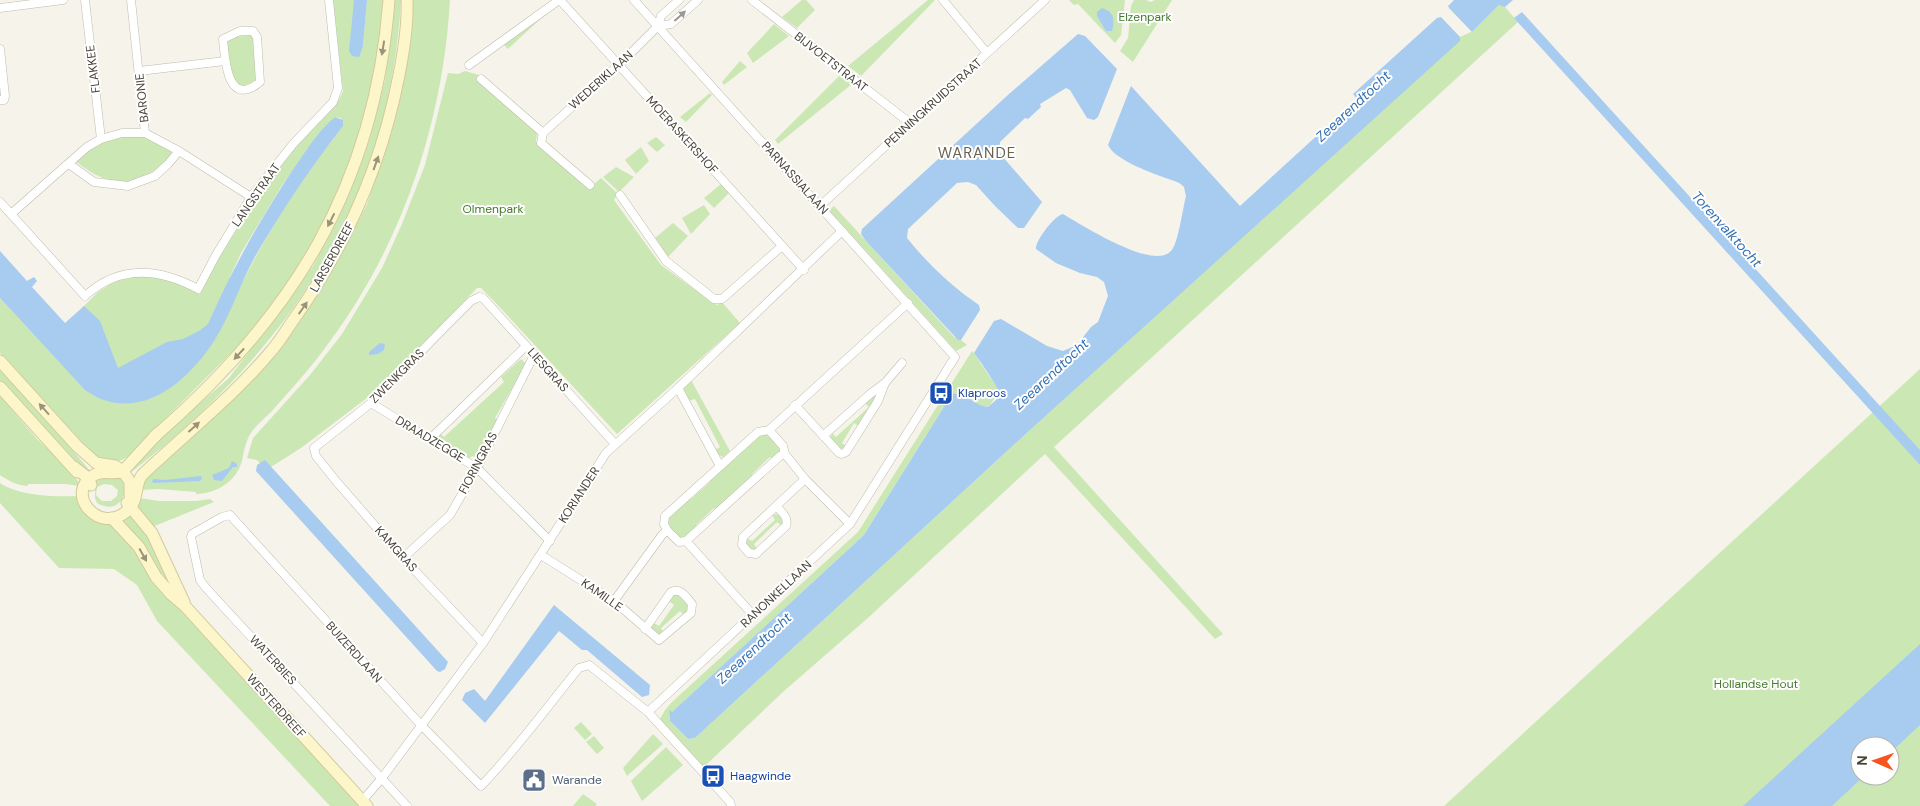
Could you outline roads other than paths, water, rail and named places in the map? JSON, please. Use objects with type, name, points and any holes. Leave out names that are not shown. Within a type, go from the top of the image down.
[{"type":"main road","name":"LARSERDREEF","points":[[112,469],[158,433],[207,387],[256,335],[294,285],[321,238],[351,175],[366,132],[381,63],[388,0]]},
{"type":"main road","name":"LARSERDREEF","points":[[134,483],[221,403],[273,350],[309,299],[337,251],[355,215],[381,148],[395,94],[404,48],[407,0]]},
{"type":"main road","points":[[0,361],[77,446],[96,463],[112,469],[134,483],[137,495],[124,513],[112,518],[100,517],[89,511],[84,500],[87,482]]},
{"type":"main road","points":[[0,387],[74,467],[81,471],[87,482],[91,485],[90,501],[96,509],[102,512],[113,512],[129,505]]},
{"type":"main road","points":[[87,482],[112,469]]},
{"type":"main road","name":"WESTERDREEF","points":[[129,505],[156,540],[185,606]]},
{"type":"main road","name":"WESTERDREEF","points":[[112,518],[138,547],[156,577],[185,606],[365,803]]},
{"type":"street","points":[[0,8],[62,0]]},
{"type":"street","name":"FLAKKEE","points":[[85,0],[101,139]]},
{"type":"street","name":"BARONIE","points":[[131,0],[145,133],[179,151],[252,197]]},
{"type":"street","name":"LANGSTRAAT","points":[[11,214],[85,296],[90,291],[117,276],[137,272],[155,273],[178,278],[198,289],[216,255],[252,197],[292,144],[333,102],[338,88],[329,0]]},
{"type":"street","points":[[469,65],[559,0]]},
{"type":"street","name":"MOERASKERSHOF","points":[[559,0],[804,270]]},
{"type":"street","name":"PARNASSIALAAN","points":[[634,0],[955,357]]},
{"type":"street","name":"WEDERIKLAAN","points":[[543,133],[619,65],[658,26],[661,16],[679,0]]},
{"type":"street","name":"WEDERIKLAAN","points":[[658,26],[671,24],[698,0]]},
{"type":"street","name":"BIJVOETSTRAAT","points":[[752,0],[910,123]]},
{"type":"street","points":[[943,0],[987,53]]},
{"type":"street","name":"PENNINGKRUIDSTRAAT","points":[[820,206],[1045,0]]},
{"type":"street","points":[[240,31],[253,31],[257,36],[260,82],[252,88],[244,90],[237,88],[232,83],[227,72],[225,61],[224,39],[240,31]]},
{"type":"street","points":[[0,49],[6,96],[4,100],[0,100]]},
{"type":"street","points":[[139,71],[225,61]]},
{"type":"street","points":[[481,79],[543,133],[541,143],[590,185]]},
{"type":"street","points":[[0,202],[11,214],[87,147],[101,139],[122,133],[145,133]]},
{"type":"street","points":[[69,164],[94,182],[128,186],[155,176],[179,151]]},
{"type":"street","points":[[620,195],[666,261],[714,299],[722,299],[782,246]]},
{"type":"street","name":"KORIANDER","points":[[365,803],[483,642],[606,453],[804,270],[842,231]]},
{"type":"street","name":"LIESGRAS","points":[[479,297],[483,298],[615,444]]},
{"type":"street","name":"ZWENKGRAS","points":[[314,452],[317,445],[371,403],[471,301],[479,297]]},
{"type":"street","points":[[785,454],[780,456],[686,541],[680,542],[667,530],[664,524],[665,516],[758,432],[769,430],[908,303]]},
{"type":"street","points":[[430,439],[526,346]]},
{"type":"street","name":"FIORINGRAS","points":[[403,558],[450,515],[534,355]]},
{"type":"street","name":"RANONKELLAAN","points":[[648,712],[850,524],[955,357]]},
{"type":"street","points":[[823,436],[885,383],[902,363]]},
{"type":"street","points":[[795,406],[842,454],[846,452],[878,401],[885,383]]},
{"type":"street","points":[[678,388],[720,466]]},
{"type":"street","name":"DRAADZEGGE","points":[[371,403],[476,468],[550,541]]},
{"type":"street","points":[[769,430],[783,446],[785,454],[805,479],[850,524]]},
{"type":"street","name":"KAMGRAS","points":[[314,452],[336,481],[403,558],[483,642]]},
{"type":"street","points":[[776,506],[787,518],[786,526],[756,554],[749,553],[742,546],[743,537],[776,506],[805,479]]},
{"type":"street","name":"BUIZERDLAAN","points":[[230,515],[421,725],[481,786],[514,751],[522,738],[579,668],[589,665],[648,712]]},
{"type":"street","name":"WATERBIES","points":[[230,515],[222,516],[192,534],[200,580],[407,806]]},
{"type":"street","points":[[614,602],[667,530]]},
{"type":"street","points":[[686,541],[753,615]]},
{"type":"street","name":"KAMILLE","points":[[541,555],[614,602],[645,629],[659,640],[692,613],[692,604],[679,590],[671,592],[645,629]]},
{"type":"street","points":[[648,712],[730,802],[731,806]]},
{"type":"water","points":[[354,0],[367,0],[363,46],[359,57],[352,56],[349,51]]},
{"type":"water","points":[[1454,0],[1513,0],[1505,7],[1499,5],[1472,32],[1449,8],[1448,6]]},
{"type":"water","points":[[1102,8],[1113,16],[1112,31],[1106,31],[1097,16],[1097,12]]},
{"type":"water","points":[[1522,12],[1920,450],[1920,465],[1514,18]]},
{"type":"water","name":"Zeearendtocht","points":[[1441,17],[1460,37],[1460,41],[1029,431],[695,738],[688,739],[670,721],[669,710],[672,712],[864,535],[952,394],[962,395],[988,407],[999,397],[997,387],[974,353],[994,321],[1001,319],[1047,346],[1063,351],[1077,345],[1091,327],[1098,322],[1108,296],[1104,282],[1097,277],[1080,273],[1056,263],[1036,249],[1042,235],[1055,219],[1063,214],[1117,244],[1149,255],[1162,256],[1174,247],[1186,196],[1184,187],[1177,182],[1124,160],[1108,145],[1131,86],[1240,206],[1357,99],[1353,94],[1437,18]]},
{"type":"water","points":[[1078,34],[1085,36],[1117,69],[1098,117],[1094,120],[1087,118],[1070,90],[1066,88],[1040,104],[1041,107],[1028,119],[1025,118],[1000,142],[999,151],[1002,156],[1042,202],[1024,228],[1018,228],[976,185],[968,182],[957,183],[908,229],[907,238],[923,257],[949,282],[979,305],[980,310],[961,340],[958,340],[866,241],[861,234],[862,229],[1009,94]]},
{"type":"water","points":[[335,117],[343,120],[343,126],[297,189],[266,238],[250,266],[214,341],[193,368],[166,391],[135,403],[118,403],[95,396],[85,390],[0,298],[0,251],[27,281],[34,277],[37,281],[32,287],[65,323],[84,306],[100,321],[118,368],[167,342],[183,339],[199,331],[208,324],[237,264],[294,168],[313,141]]},
{"type":"water","points":[[380,343],[385,344],[384,350],[378,354],[369,355],[369,352]]},
{"type":"water","points":[[265,460],[448,662],[445,669],[440,672],[437,671],[256,471],[257,465]]},
{"type":"water","points":[[232,461],[237,464],[237,467],[233,467],[222,481],[214,480],[212,475],[229,468]]},
{"type":"water","points":[[201,476],[202,479],[200,481],[153,483],[152,480],[165,480]]},
{"type":"water","points":[[554,605],[650,685],[649,695],[642,697],[587,650],[582,650],[559,631],[485,723],[462,700],[465,693],[474,689],[485,701]]},
{"type":"water","points":[[1920,644],[1920,725],[1900,744],[1900,736],[1850,736],[1850,786],[1853,786],[1832,806],[1743,806]]},
{"type":"place","name":"Klaproos","points":[[941,393]]},
{"type":"place","name":"Haagwinde","points":[[713,776]]},
{"type":"place","name":"Warande","points":[[534,780]]},
{"type":"district","name":"WARANDE","points":[[977,153]]},
{"type":"park label","name":"Elzenpark","points":[[1145,17]]},
{"type":"park label","name":"Olmenpark","points":[[493,209]]},
{"type":"park label","name":"Hollandse Hout","points":[[1756,684]]},
{"type":"water label","name":"Torenvalktocht","points":[[1727,229]]}]
